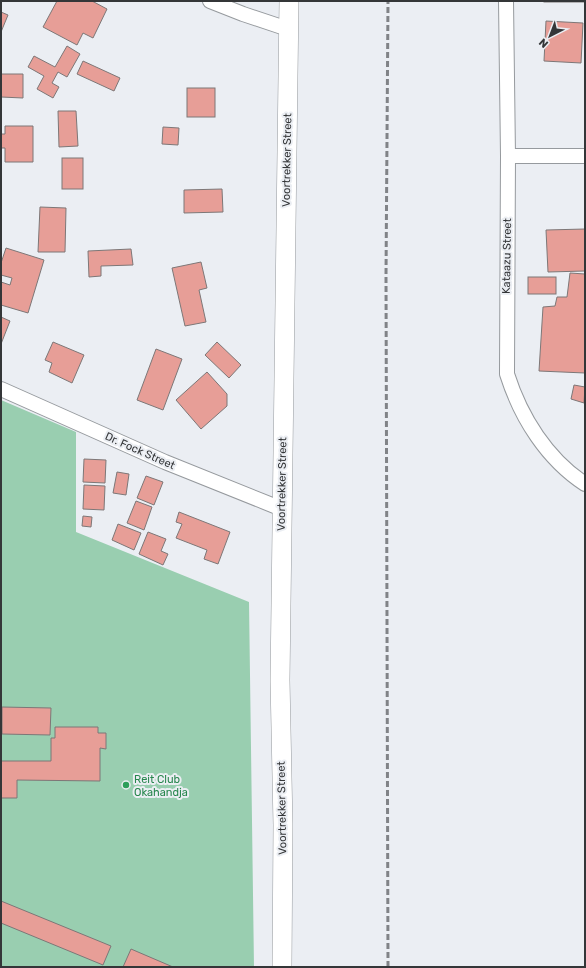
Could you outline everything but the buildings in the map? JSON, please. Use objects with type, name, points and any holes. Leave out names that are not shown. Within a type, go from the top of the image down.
[{"type":"main road","name":"Voortrekker Street","points":[[282,967],[283,825],[280,680],[289,1]]},
{"type":"street","points":[[210,1],[288,29]]},
{"type":"street","name":"Kataazu Street","points":[[506,1],[508,156],[507,374],[513,393],[531,428],[557,463],[585,484]]},
{"type":"street","points":[[508,156],[585,156]]},
{"type":"street","name":"Dr. Fock Street","points":[[1,389],[165,462],[282,509]]},
{"type":"green space","name":"Reit Club Okahandja","points":[[1,400],[76,432],[76,532],[249,602],[254,967],[1,967]]},
{"type":"railway","points":[[388,1],[386,276],[388,967]]},
{"type":"place","name":"Reit Club Okahandja","points":[[126,785]]}]
